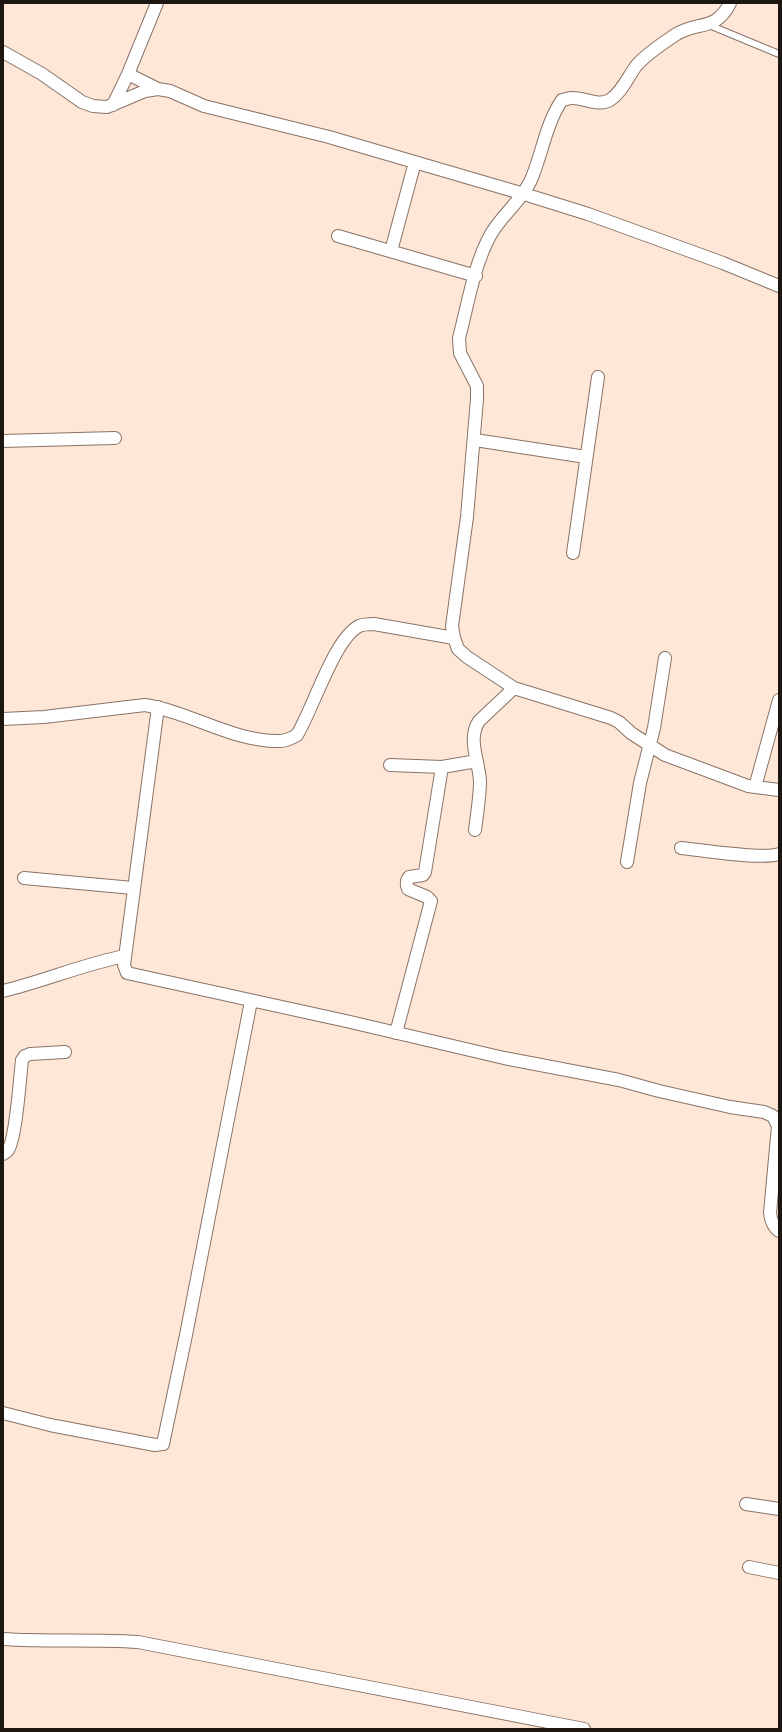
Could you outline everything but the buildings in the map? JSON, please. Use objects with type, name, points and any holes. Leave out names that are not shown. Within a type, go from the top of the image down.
[{"type":"street","points":[[113,105],[128,74],[157,3]]},
{"type":"street","points":[[730,3],[726,12],[717,22],[677,34],[656,48],[637,65],[617,94],[609,101],[598,102],[572,98],[562,100],[555,111],[524,194],[506,212],[483,250],[459,338],[460,352],[477,386],[475,440],[467,517],[452,626],[454,638],[458,648],[467,657],[514,688],[611,718],[619,722],[665,755],[733,781],[756,787],[779,790]]},
{"type":"street","points":[[3,52],[42,74],[82,102],[93,106],[107,107],[145,91],[158,89]]},
{"type":"street","points":[[128,74],[158,89],[170,91],[204,106],[329,137],[588,214],[708,257],[779,286]]},
{"type":"street","points":[[391,251],[415,162]]},
{"type":"street","points":[[338,236],[476,276]]},
{"type":"street","points":[[573,553],[598,376]]},
{"type":"street","points":[[3,441],[115,438]]},
{"type":"street","points":[[475,440],[586,457]]},
{"type":"street","points":[[3,719],[44,717],[145,705],[158,707],[215,727],[256,738],[281,742],[291,739],[297,735],[326,672],[347,636],[358,627],[365,624],[374,624],[454,638]]},
{"type":"street","points":[[627,862],[640,784],[654,728],[665,658]]},
{"type":"street","points":[[475,830],[480,780],[473,737],[475,727],[514,688]]},
{"type":"street","points":[[756,787],[775,727],[779,700]]},
{"type":"street","points":[[158,707],[125,956],[124,965],[127,973],[396,1032],[504,1058],[566,1071],[587,1073],[730,1107],[764,1112],[773,1116],[778,1126],[770,1213],[775,1229],[779,1232]]},
{"type":"street","points":[[390,765],[442,768],[477,761]]},
{"type":"street","points":[[396,1032],[431,901],[427,897],[408,889],[406,885],[407,880],[410,877],[423,875],[425,872],[442,768]]},
{"type":"street","points":[[682,848],[757,856],[779,854]]},
{"type":"street","points":[[24,878],[134,888]]},
{"type":"street","points":[[3,991],[36,983],[125,956]]},
{"type":"street","points":[[3,1413],[50,1425],[155,1445],[163,1444],[186,1335],[251,1001]]},
{"type":"street","points":[[3,1154],[8,1151],[10,1146],[16,1117],[22,1060],[25,1056],[30,1054],[65,1052]]},
{"type":"street","points":[[746,1504],[779,1509]]},
{"type":"street","points":[[749,1567],[779,1573]]},
{"type":"street","points":[[3,1639],[44,1641],[112,1640],[138,1642],[584,1729]]},
{"type":"lane","points":[[707,24],[779,54]]}]
